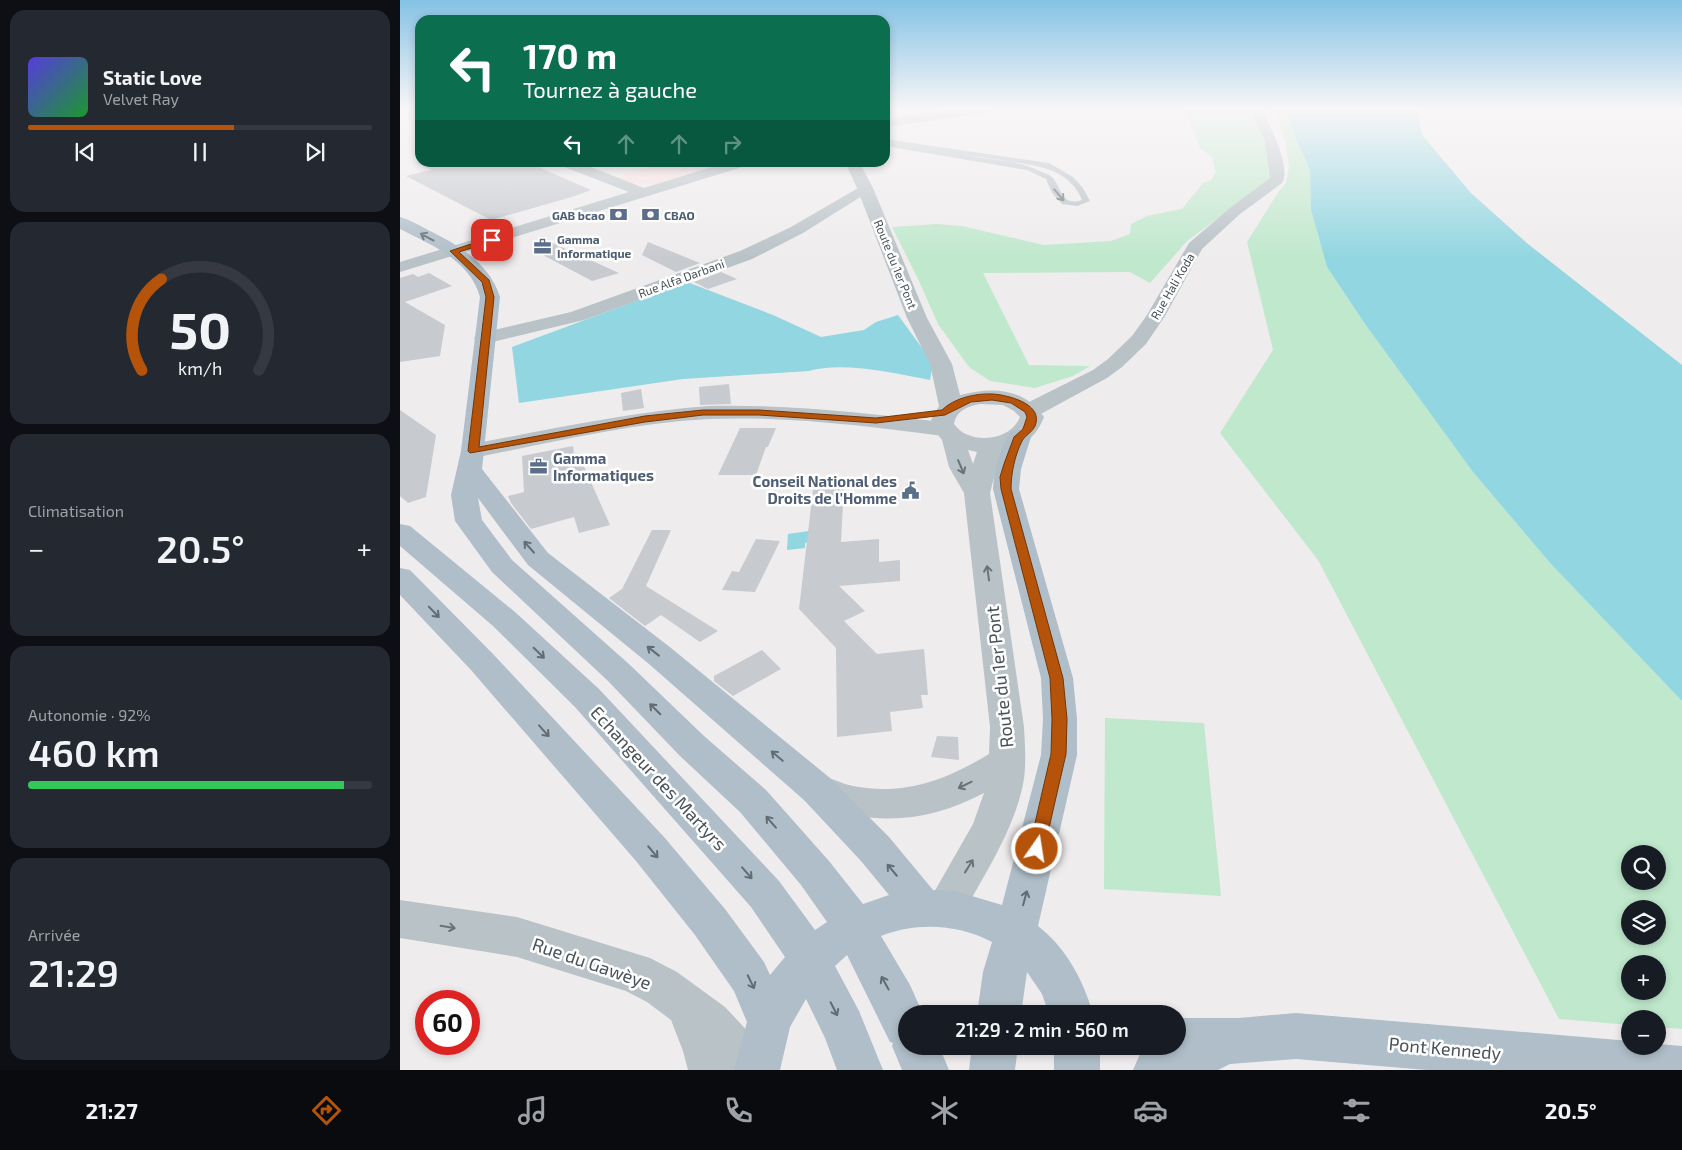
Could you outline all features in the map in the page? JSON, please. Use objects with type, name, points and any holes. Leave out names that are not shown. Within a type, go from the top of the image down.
[{"type":"main road","points":[[400,222],[454,251],[479,273],[489,288],[490,297],[472,460],[464,495],[465,512],[472,527],[502,566],[619,673],[692,746],[760,808],[815,873],[848,918],[898,1009]]},
{"type":"main road","points":[[1001,1005],[1005,972],[1059,754],[1060,719],[1057,678],[1006,489],[1009,464],[1019,437]]},
{"type":"main road","points":[[472,460],[538,559],[660,656],[818,789],[934,908]]},
{"type":"main road","name":"Echangeur des Martyrs","points":[[400,532],[504,619],[586,698],[706,826],[766,894],[802,947],[843,1027],[860,1070]]},
{"type":"main road","points":[[400,577],[482,662],[650,849],[710,922],[749,977],[769,1022]]},
{"type":"main road","points":[[755,1070],[760,1047],[769,1022],[786,989],[809,960],[837,936],[869,920],[901,910],[934,908],[969,912],[1001,924],[1029,944],[1052,971],[1073,1005]]},
{"type":"main road","name":"Pont Kennedy","points":[[1156,1070],[1205,1050],[1296,1036],[1682,1069]]},
{"type":"main road","points":[[919,1055],[926,1070]]},
{"type":"main road","points":[[992,1070],[994,1055]]},
{"type":"main road","points":[[1077,1070],[1078,1055]]},
{"type":"street","name":"Rue Hali Koda","points":[[1028,411],[1100,374],[1115,363],[1139,340],[1172,292],[1195,246],[1277,180],[1275,159]]},
{"type":"street","points":[[577,167],[644,193]]},
{"type":"street","points":[[400,268],[728,167]]},
{"type":"street","name":"Route du 1er Pont","points":[[854,167],[865,188],[917,318],[941,364],[948,422],[958,459],[976,493],[1007,728],[1007,761],[1004,787],[996,816],[985,841],[934,908]]},
{"type":"street","name":"Rue Alfa Darbani","points":[[484,338],[577,316],[746,255],[798,230],[865,188]]},
{"type":"street","name":"Route du 1er Pont","points":[[941,364],[992,397]]},
{"type":"street","points":[[472,460],[645,419],[703,413],[759,412],[876,420],[948,422],[977,444],[1006,442],[1019,437],[1027,431],[1032,417],[1028,411],[1014,401],[992,397],[969,399],[948,422]]},
{"type":"street","name":"Route du 1er Pont","points":[[976,493],[991,444]]},
{"type":"street","points":[[818,789],[836,799],[858,803],[913,802],[940,795],[965,785],[1007,761]]},
{"type":"street","name":"Rue du Gawèye","points":[[400,919],[517,937],[635,973],[662,987],[688,1005],[755,1070]]},
{"type":"street","points":[[688,1005],[706,1051],[711,1070]]},
{"type":"lane","points":[[977,159],[1029,168],[1049,178],[1070,176]]},
{"type":"lane","points":[[1002,159],[1046,165],[1064,172],[1070,176],[1083,192],[1086,201],[1077,204],[1065,202],[1056,193],[1049,178]]},
{"type":"shaded area","points":[[649,167],[713,167],[657,184],[631,183],[618,178],[623,176],[621,175]]},
{"type":"green space","points":[[1213,159],[1270,159],[1271,179],[1187,241],[1150,283],[1130,272],[983,273],[1029,365],[1090,366],[1073,376],[1035,388],[990,381],[969,367],[938,324],[892,227],[937,224],[962,226],[1044,245],[1111,241],[1130,234],[1131,224],[1147,216],[1182,209],[1203,183],[1211,180],[1216,172]]},
{"type":"green space","points":[[1288,159],[1305,159],[1310,170],[1311,210],[1327,267],[1365,324],[1473,472],[1551,564],[1682,701],[1682,1029],[1666,1028],[1666,1010],[1621,1010],[1621,1024],[1559,1019],[1318,560],[1220,433],[1273,350],[1247,242],[1286,183],[1289,167]]},
{"type":"green space","points":[[1105,718],[1204,723],[1221,896],[1104,889]]},
{"type":"water","points":[[1305,159],[1442,159],[1471,193],[1528,244],[1682,365],[1682,701],[1551,564],[1473,472],[1365,324],[1327,267],[1311,210],[1310,170]]},
{"type":"water","points":[[687,282],[773,315],[821,337],[864,330],[876,322],[898,315],[933,363],[930,380],[869,369],[837,367],[809,371],[683,379],[519,403],[512,347]]},
{"type":"water","points":[[809,531],[809,542],[805,543],[805,548],[787,550],[788,534]]},
{"type":"building","points":[[425,167],[538,167],[591,190],[491,220],[406,176],[431,170]]},
{"type":"building","points":[[548,241],[619,273],[592,281],[541,254]]},
{"type":"building","points":[[648,242],[700,263],[676,272],[642,255]]},
{"type":"building","points":[[721,272],[737,279],[708,289],[694,282]]},
{"type":"building","points":[[429,273],[452,286],[405,302],[445,325],[440,356],[400,362],[400,278],[413,274],[418,277]]},
{"type":"building","points":[[729,384],[731,404],[700,405],[699,387]]},
{"type":"building","points":[[641,389],[644,408],[623,411],[621,393]]},
{"type":"building","points":[[400,410],[436,435],[426,497],[408,503],[400,496]]},
{"type":"building","points":[[740,428],[776,428],[768,447],[766,447],[756,475],[718,475]]},
{"type":"building","points":[[573,446],[574,454],[578,453],[610,525],[579,533],[574,517],[531,529],[511,503],[508,496],[524,492],[522,456]]},
{"type":"building","points":[[844,487],[841,542],[879,539],[879,562],[900,560],[900,581],[839,586],[865,611],[844,621],[877,654],[924,649],[928,695],[921,695],[923,708],[890,712],[892,731],[837,737],[836,648],[799,609],[813,490]]},
{"type":"building","points":[[652,530],[671,530],[646,586],[718,631],[700,642],[661,615],[645,626],[609,598],[622,589]]},
{"type":"building","points":[[756,539],[780,541],[755,592],[722,590],[732,571],[739,572]]},
{"type":"building","points":[[762,650],[781,669],[733,696],[714,681],[714,676]]},
{"type":"building","points":[[937,736],[958,737],[959,760],[931,757]]},
{"type":"place","name":"GAB bcao","points":[[619,215]]},
{"type":"place","name":"CBAO","points":[[650,215]]},
{"type":"place","name":"Gamma Informatique","points":[[543,246]]},
{"type":"place","name":"Gamma Informatiques","points":[[539,467]]},
{"type":"place","name":"Conseil National des Droits de l'Homme","points":[[911,490]]},
{"type":"route","points":[[492,240],[454,251],[486,281],[490,297],[473,451],[674,415],[759,412],[876,420],[945,413],[950,407],[969,399],[992,397],[1014,401],[1028,411],[1032,417],[1031,424],[1027,431],[1019,437],[1009,464],[1006,489],[1057,678],[1060,719],[1059,754],[1037,849]]}]
